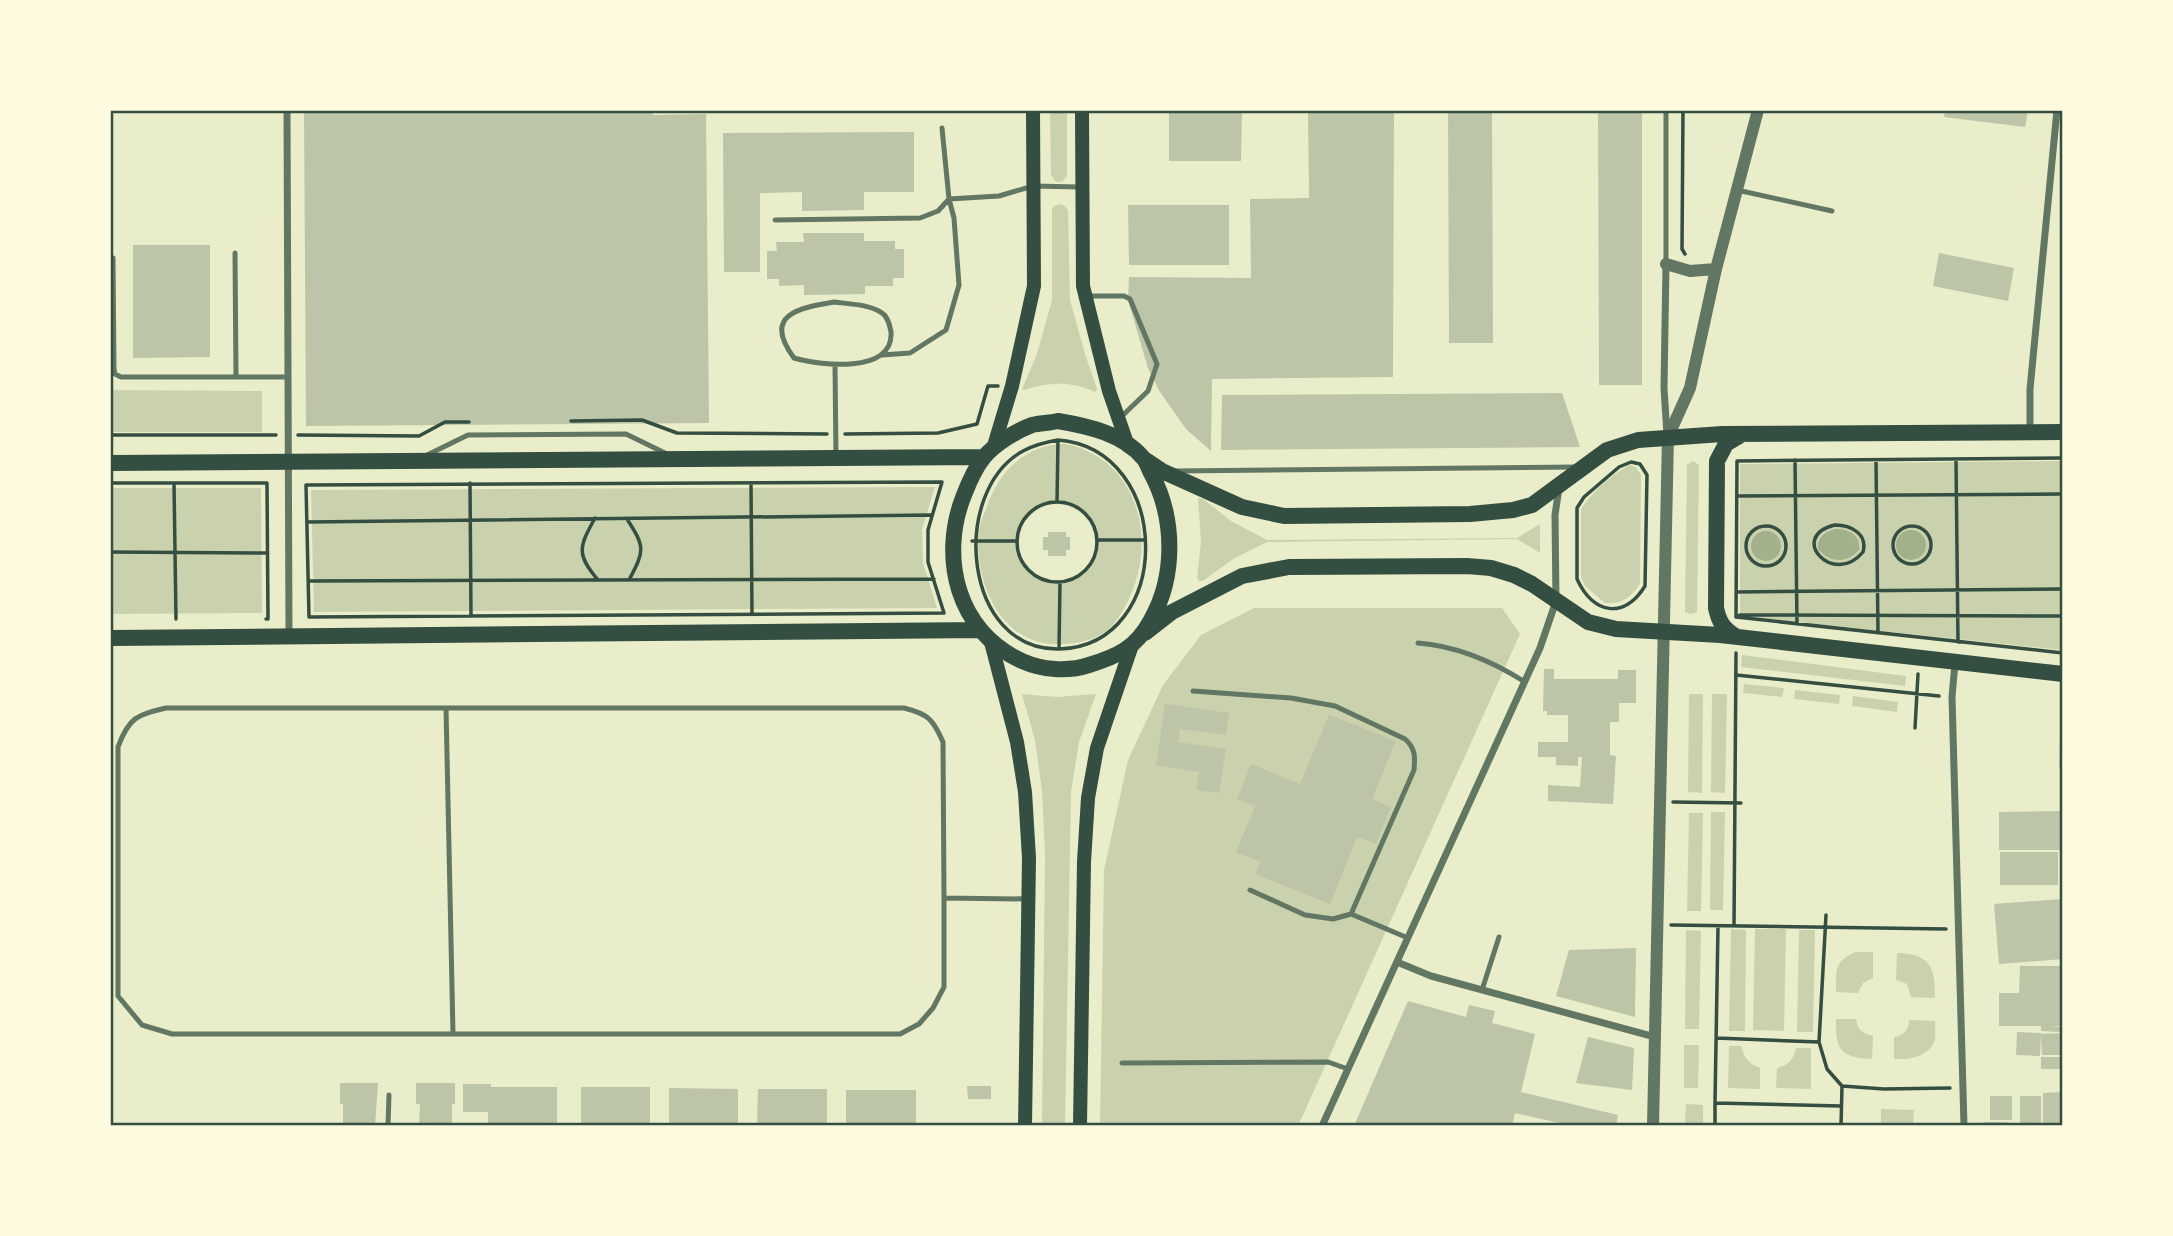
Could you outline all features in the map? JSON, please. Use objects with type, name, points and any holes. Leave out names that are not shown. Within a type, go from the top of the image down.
[{"type":"main road","points":[[1032,110],[1034,286],[1012,386],[988,453],[971,477],[962,500],[953,545],[957,587],[964,604],[991,642],[1013,657],[1035,666],[1060,669],[1083,667],[1110,659],[1131,648],[1144,633],[1172,612],[1242,576],[1289,567],[1491,568],[1514,575],[1588,622],[1616,629],[1736,636],[2063,674]]},
{"type":"main road","points":[[1082,110],[1083,286],[1109,391],[1128,446]]},
{"type":"main road","points":[[110,463],[836,458],[988,453],[1011,436],[1033,425],[1058,421],[1096,430],[1128,446],[1162,471],[1241,508],[1284,516],[1496,512],[1532,505],[1607,450],[1638,440],[1668,436],[2063,432]]},
{"type":"main road","points":[[1736,636],[1724,629],[1718,621],[1716,608],[1717,461],[1726,444],[1743,434]]},
{"type":"main road","points":[[1144,459],[1160,488],[1167,516],[1169,542],[1169,564],[1164,590],[1144,633]]},
{"type":"main road","points":[[110,638],[980,629]]},
{"type":"main road","points":[[991,642],[1017,742],[1025,792],[1028,858],[1025,1126]]},
{"type":"main road","points":[[1080,1126],[1084,862],[1088,798],[1097,748],[1131,648]]},
{"type":"street","points":[[287,110],[289,636]]},
{"type":"street","points":[[1668,436],[1690,388],[1716,269],[1758,110]]},
{"type":"street","points":[[2030,432],[2030,388],[2057,110]]},
{"type":"street","points":[[1653,1126],[1668,436],[1664,388],[1665,264],[1690,271],[1716,269]]},
{"type":"street","points":[[1322,1126],[1540,648],[1556,601],[1555,515],[1559,487]]},
{"type":"street","points":[[1955,663],[1952,697],[1964,1126]]},
{"type":"street","points":[[1397,962],[1431,976],[1655,1037]]},
{"type":"lane","points":[[1665,264],[1666,110]]},
{"type":"lane","points":[[881,355],[889,345],[890,324],[883,313],[860,305],[834,302],[805,307],[791,313],[782,326],[780,336],[794,358],[835,366],[862,363],[881,355],[910,353],[946,330],[958,285],[954,218],[949,199],[942,128]]},
{"type":"lane","points":[[775,220],[920,218],[937,211],[949,199],[999,196],[1033,186],[1082,187]]},
{"type":"lane","points":[[1737,190],[1832,211]]},
{"type":"lane","points":[[235,253],[236,376]]},
{"type":"lane","points":[[113,258],[116,374],[121,377],[288,377]]},
{"type":"lane","points":[[1086,296],[1124,296],[1130,299],[1157,364],[1148,391],[1119,420]]},
{"type":"lane","points":[[835,366],[836,458]]},
{"type":"lane","points":[[414,461],[468,435],[626,434],[677,459]]},
{"type":"lane","points":[[1162,471],[1582,467]]},
{"type":"lane","points":[[1418,643],[1442,645],[1464,651],[1525,681]]},
{"type":"lane","points":[[1194,691],[1291,698],[1335,706],[1405,739],[1413,746],[1413,770],[1351,914]]},
{"type":"lane","points":[[166,708],[446,708],[905,708],[924,713],[935,725],[943,742],[944,987],[933,1008],[919,1024],[900,1034],[172,1034],[142,1025],[118,996],[118,747],[124,729],[145,713],[166,708]]},
{"type":"lane","points":[[446,708],[453,1034]]},
{"type":"lane","points":[[1250,890],[1305,915],[1333,919],[1351,914],[1408,938]]},
{"type":"lane","points":[[944,898],[1028,899]]},
{"type":"lane","points":[[1482,990],[1499,937]]},
{"type":"lane","points":[[1122,1063],[1328,1062],[1348,1069]]},
{"type":"lane","points":[[388,1095],[388,1126]]},
{"type":"path","points":[[1683,110],[1682,249],[1693,260]]},
{"type":"path","points":[[1057,502],[1058,440]]},
{"type":"path","points":[[1058,440],[1085,444],[1119,469],[1132,487],[1143,512],[1146,540],[1144,566],[1139,584],[1117,627],[1089,644],[1059,649],[1035,647],[1018,638],[995,617],[986,600],[974,541],[987,492],[1007,462],[1042,442],[1058,440]]},
{"type":"path","points":[[1734,926],[1737,461],[2063,458]]},
{"type":"path","points":[[1876,459],[1878,633]]},
{"type":"path","points":[[1956,459],[1958,642]]},
{"type":"path","points":[[1795,460],[1797,624]]},
{"type":"path","points":[[1631,461],[1640,464],[1647,475],[1645,586],[1641,592],[1619,609],[1604,609],[1582,589],[1577,579],[1577,508],[1584,497],[1619,467],[1631,461]]},
{"type":"path","points":[[751,482],[752,614]]},
{"type":"path","points":[[942,482],[928,530],[928,562],[944,613],[309,617],[306,485],[470,484],[942,482]]},
{"type":"path","points":[[110,483],[267,483],[268,619]]},
{"type":"path","points":[[174,483],[176,619]]},
{"type":"path","points":[[470,484],[471,616]]},
{"type":"path","points":[[1737,496],[2063,494]]},
{"type":"path","points":[[1057,502],[1074,506],[1088,516],[1098,540],[1095,555],[1087,569],[1080,575],[1060,582],[1037,576],[1027,568],[1021,559],[1017,541],[1022,524],[1028,516],[1037,508],[1057,502]]},
{"type":"path","points":[[307,522],[931,515]]},
{"type":"path","points":[[626,518],[640,540],[640,560],[629,580]]},
{"type":"path","points":[[595,519],[582,542],[584,563],[598,580]]},
{"type":"path","points":[[1835,525],[1852,528],[1860,534],[1863,541],[1864,547],[1859,557],[1842,565],[1826,562],[1819,557],[1813,545],[1818,533],[1825,527],[1835,525]]},
{"type":"path","points":[[1764,526],[1775,528],[1781,533],[1786,545],[1784,556],[1766,566],[1751,558],[1746,546],[1752,532],[1764,526]]},
{"type":"path","points":[[1906,527],[1918,528],[1924,532],[1930,545],[1926,558],[1913,564],[1900,561],[1892,547],[1896,535],[1906,527]]},
{"type":"path","points":[[1098,540],[1146,540]]},
{"type":"path","points":[[110,552],[268,552]]},
{"type":"path","points":[[308,581],[934,579]]},
{"type":"path","points":[[1059,649],[1060,582]]},
{"type":"path","points":[[1736,592],[2063,589]]},
{"type":"path","points":[[1736,617],[2063,615]]},
{"type":"path","points":[[1736,617],[2063,653]]},
{"type":"path","points":[[1915,727],[1918,659]]},
{"type":"path","points":[[1736,675],[1952,697]]},
{"type":"path","points":[[1660,802],[1741,803]]},
{"type":"path","points":[[1826,915],[1819,1042],[1827,1069],[1842,1086],[1841,1126]]},
{"type":"path","points":[[1658,925],[1959,929]]},
{"type":"path","points":[[1715,1126],[1718,926]]},
{"type":"path","points":[[1716,1038],[1819,1042]]},
{"type":"path","points":[[1842,1086],[1884,1089],[1963,1087]]},
{"type":"path","points":[[1715,1103],[1841,1106]]},
{"type":"shaded area","points":[[1050,110],[1067,110],[1067,176],[1062,182],[1056,182],[1051,175]]},
{"type":"shaded area","points":[[1060,204],[1068,211],[1070,300],[1097,389],[1095,392],[1060,384],[1022,389],[1037,354],[1052,300],[1052,209]]},
{"type":"shaded area","points":[[110,390],[262,391],[262,432],[110,432]]},
{"type":"shaded area","points":[[1067,444],[1094,455],[1115,471],[1130,492],[1139,517],[1142,543],[1139,570],[1130,597],[1116,621],[1093,638],[1065,644],[1044,643],[1026,637],[1011,627],[990,597],[979,559],[979,527],[998,483],[1016,462],[1027,454],[1052,445]],"holes":[[[1056,503],[1077,510],[1090,522],[1095,536],[1094,552],[1088,566],[1077,576],[1063,581],[1045,578],[1033,572],[1020,553],[1019,535],[1026,520],[1039,509]]]},
{"type":"shaded area","points":[[1693,461],[1699,465],[1697,612],[1691,614],[1685,612],[1687,465]]},
{"type":"shaded area","points":[[2063,461],[2063,650],[1740,616],[1740,464]]},
{"type":"shaded area","points":[[1630,465],[1636,467],[1641,475],[1640,584],[1625,599],[1605,603],[1585,586],[1581,577],[1581,509],[1603,484]]},
{"type":"shaded area","points":[[935,487],[922,529],[923,563],[937,608],[314,612],[311,490]]},
{"type":"shaded area","points":[[110,488],[261,488],[262,613],[110,614]]},
{"type":"shaded area","points":[[1198,498],[1231,521],[1267,540],[1517,538],[1540,524],[1540,553],[1517,539],[1267,542],[1233,559],[1203,581],[1199,581],[1197,578],[1201,542]]},
{"type":"shaded area","points":[[1835,529],[1845,530],[1858,540],[1859,550],[1849,558],[1833,559],[1818,549],[1820,538]]},
{"type":"shaded area","points":[[1911,530],[1917,531],[1925,539],[1925,551],[1917,559],[1911,560],[1905,559],[1897,551],[1896,545],[1897,539],[1905,531]]},
{"type":"shaded area","points":[[1766,531],[1777,535],[1781,546],[1777,557],[1766,561],[1755,557],[1751,546],[1755,535]]},
{"type":"shaded area","points":[[1254,608],[1502,608],[1520,634],[1298,1126],[1100,1126],[1104,870],[1128,760],[1163,685],[1201,635]]},
{"type":"shaded area","points":[[1742,655],[1906,676],[1905,686],[1741,667]]},
{"type":"shaded area","points":[[1744,684],[1784,688],[1782,697],[1743,693]]},
{"type":"shaded area","points":[[1795,690],[1840,695],[1839,704],[1794,699]]},
{"type":"shaded area","points":[[1022,694],[1057,697],[1096,694],[1079,742],[1071,792],[1065,1126],[1042,1126],[1045,855],[1042,791],[1035,740]]},
{"type":"shaded area","points":[[1689,694],[1703,694],[1702,793],[1688,792]]},
{"type":"shaded area","points":[[1712,694],[1727,694],[1725,793],[1711,792]]},
{"type":"shaded area","points":[[1853,696],[1898,702],[1897,712],[1852,706]]},
{"type":"shaded area","points":[[1711,812],[1725,812],[1723,910],[1710,910]]},
{"type":"shaded area","points":[[1689,813],[1703,813],[1701,911],[1687,911]]},
{"type":"shaded area","points":[[1731,929],[1746,930],[1745,1031],[1729,1031]]},
{"type":"shaded area","points":[[1755,929],[1786,929],[1784,1031],[1753,1030]]},
{"type":"shaded area","points":[[1686,930],[1701,931],[1699,1029],[1685,1029]]},
{"type":"shaded area","points":[[1799,930],[1815,930],[1813,1032],[1797,1032]]},
{"type":"shaded area","points":[[1855,952],[1873,952],[1873,978],[1863,983],[1858,993],[1836,992],[1838,968],[1843,960]]},
{"type":"shaded area","points":[[1897,953],[1917,956],[1929,964],[1934,978],[1935,998],[1911,997],[1907,984],[1896,980]]},
{"type":"shaded area","points":[[1836,1019],[1856,1019],[1861,1030],[1873,1036],[1872,1059],[1853,1057],[1842,1050],[1837,1038]]},
{"type":"shaded area","points":[[1909,1020],[1935,1021],[1935,1039],[1924,1054],[1894,1059],[1894,1037],[1905,1032]]},
{"type":"shaded area","points":[[1684,1045],[1699,1045],[1698,1088],[1684,1088]]},
{"type":"shaded area","points":[[1729,1046],[1741,1046],[1748,1060],[1760,1068],[1760,1089],[1728,1088]]},
{"type":"shaded area","points":[[1796,1048],[1811,1048],[1811,1089],[1776,1088],[1777,1068],[1790,1061]]},
{"type":"shaded area","points":[[1686,1104],[1703,1105],[1703,1126],[1685,1126]]},
{"type":"shaded area","points":[[1881,1109],[1914,1110],[1913,1126],[1881,1126]]},
{"type":"building","points":[[304,110],[653,110],[653,115],[706,114],[709,423],[306,426]]},
{"type":"building","points":[[1169,110],[1242,110],[1241,161],[1169,161]]},
{"type":"building","points":[[1308,110],[1394,110],[1393,377],[1212,379],[1211,451],[1186,429],[1160,392],[1148,368],[1128,300],[1129,277],[1251,278],[1250,199],[1309,198]]},
{"type":"building","points":[[1448,110],[1492,110],[1493,343],[1449,343]]},
{"type":"building","points":[[1598,110],[1642,110],[1642,385],[1599,385]]},
{"type":"building","points":[[1945,110],[2028,110],[2025,127],[1944,117]]},
{"type":"building","points":[[914,132],[914,192],[864,192],[864,210],[802,211],[802,192],[760,193],[760,272],[724,272],[723,133]]},
{"type":"building","points":[[1128,205],[1229,205],[1229,265],[1129,265]]},
{"type":"building","points":[[803,233],[864,233],[864,241],[895,241],[895,249],[904,249],[904,278],[893,278],[893,286],[865,286],[865,294],[804,295],[804,285],[779,286],[779,279],[767,279],[767,251],[777,251],[776,242],[804,242]]},
{"type":"building","points":[[133,245],[210,245],[210,357],[133,358]]},
{"type":"building","points":[[1939,253],[2014,268],[2008,301],[1933,286]]},
{"type":"building","points":[[1562,393],[1580,447],[1221,450],[1222,395]]},
{"type":"building","points":[[1048,532],[1066,532],[1066,537],[1070,537],[1070,550],[1066,550],[1066,556],[1048,556],[1048,550],[1043,550],[1043,537],[1048,537]]},
{"type":"building","points":[[1544,669],[1554,669],[1554,679],[1618,679],[1618,670],[1636,670],[1636,703],[1619,703],[1619,722],[1610,722],[1610,755],[1616,756],[1613,804],[1548,801],[1548,785],[1580,787],[1582,757],[1578,757],[1578,766],[1556,765],[1556,757],[1538,757],[1538,742],[1568,742],[1568,715],[1547,715],[1547,711],[1543,711]]},
{"type":"building","points":[[1165,704],[1229,713],[1226,735],[1180,729],[1178,742],[1226,749],[1219,793],[1196,790],[1199,772],[1156,765]]},
{"type":"building","points":[[1329,715],[1396,741],[1372,799],[1391,807],[1376,844],[1357,837],[1330,904],[1255,874],[1260,862],[1236,852],[1255,806],[1237,799],[1251,764],[1300,784]]},
{"type":"building","points":[[2060,735],[2063,736],[2063,769],[2059,769]]},
{"type":"building","points":[[2061,811],[2061,850],[1999,850],[1999,812]]},
{"type":"building","points":[[2000,852],[2058,852],[2058,885],[2000,885]]},
{"type":"building","points":[[2063,899],[2063,959],[1999,964],[1994,904]]},
{"type":"building","points":[[1636,948],[1635,1017],[1556,996],[1569,950]]},
{"type":"building","points":[[2020,966],[2063,966],[2063,1026],[2051,1026],[2060,1027],[2060,1032],[2041,1031],[2041,1026],[1999,1026],[1999,993],[2019,993]]},
{"type":"building","points":[[1408,1001],[1466,1017],[1469,1005],[1495,1011],[1492,1023],[1535,1034],[1521,1092],[1618,1115],[1616,1126],[1572,1126],[1515,1113],[1512,1126],[1354,1126]]},
{"type":"building","points":[[2017,1032],[2041,1033],[2040,1056],[2016,1055]]},
{"type":"building","points":[[2061,1033],[2061,1055],[2042,1055],[2041,1034]]},
{"type":"building","points":[[1588,1037],[1634,1048],[1632,1090],[1576,1083]]},
{"type":"building","points":[[2041,1057],[2063,1057],[2063,1069],[2041,1069]]},
{"type":"building","points":[[340,1083],[378,1083],[375,1126],[343,1126]]},
{"type":"building","points":[[416,1083],[455,1083],[452,1126],[419,1126],[420,1104],[416,1104]]},
{"type":"building","points":[[463,1084],[491,1084],[491,1087],[557,1087],[557,1126],[488,1125],[488,1112],[463,1112]]},
{"type":"building","points":[[967,1086],[991,1086],[991,1099],[968,1099]]},
{"type":"building","points":[[581,1087],[650,1087],[650,1126],[581,1126]]},
{"type":"building","points":[[669,1088],[738,1089],[738,1126],[669,1126]]},
{"type":"building","points":[[758,1089],[827,1089],[827,1126],[757,1126]]},
{"type":"building","points":[[846,1090],[916,1090],[916,1126],[846,1126]]},
{"type":"building","points":[[2063,1092],[2063,1126],[2043,1126],[2043,1093]]},
{"type":"building","points":[[1990,1096],[2012,1096],[2012,1120],[1990,1120]]},
{"type":"building","points":[[2020,1096],[2041,1096],[2041,1126],[2020,1126]]},
{"type":"building","points":[[1983,1122],[2007,1122],[2007,1126],[1983,1126]]}]
